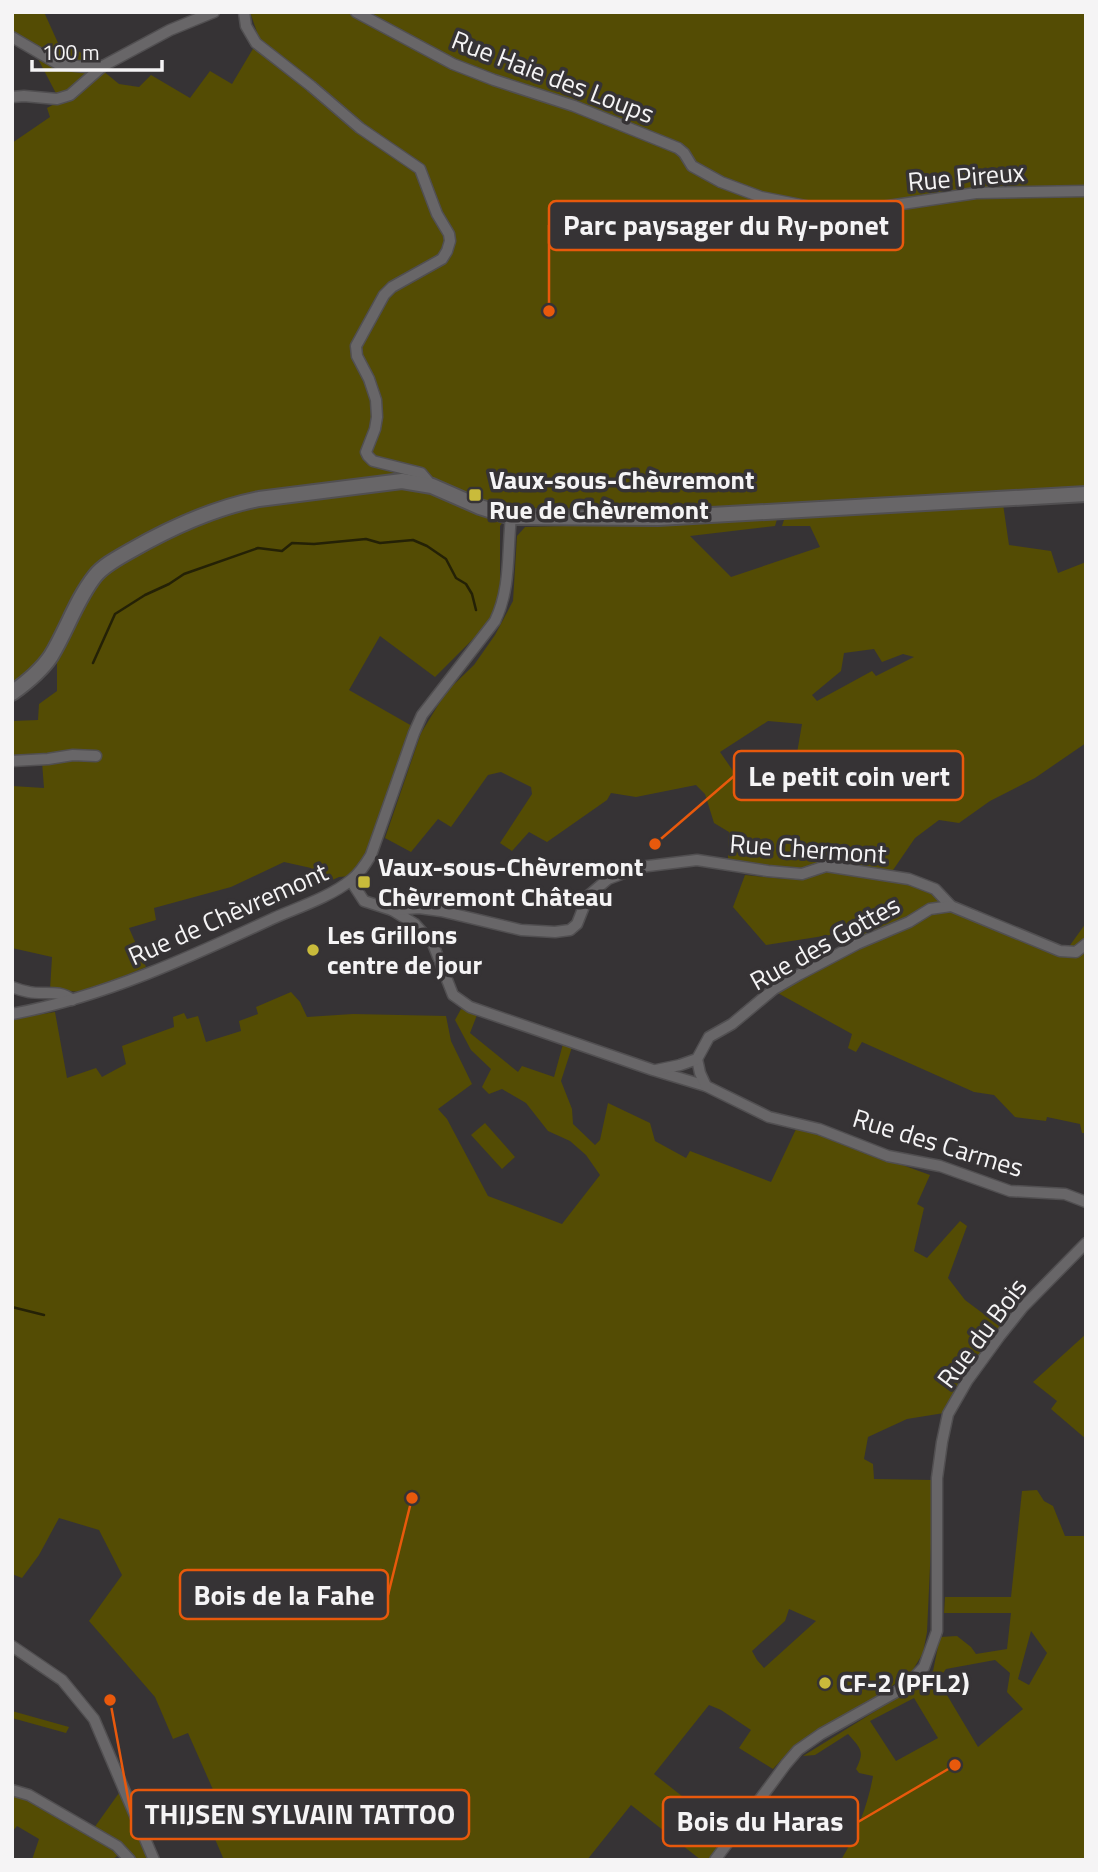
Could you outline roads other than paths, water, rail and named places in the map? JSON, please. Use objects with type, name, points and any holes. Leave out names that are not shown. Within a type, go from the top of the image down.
[{"type":"main road","points":[[12,693],[28,681],[50,657],[88,587],[97,574],[111,562],[152,538],[215,511],[259,499],[389,482],[413,482],[432,486],[511,517],[658,518],[1086,494]]},
{"type":"street","points":[[12,97],[64,98],[103,65],[170,30],[214,12]]},
{"type":"street","points":[[244,12],[246,26],[256,43],[360,128],[420,169],[449,234],[450,241],[442,259],[392,287],[384,295],[356,346],[357,356],[376,400],[377,417],[366,452],[368,456],[373,461],[421,473],[432,486]]},
{"type":"street","name":"Rue Haie des Loups","points":[[356,12],[453,64],[574,106],[678,148],[692,166]]},
{"type":"street","points":[[12,37],[58,64],[86,67],[103,65]]},
{"type":"street","name":"Rue Pireux","points":[[692,166],[721,182],[761,197],[841,213],[976,193],[1086,191]]},
{"type":"street","name":"Rue de Chèvremont","points":[[12,1014],[50,1007],[110,988],[202,951],[325,896],[351,881],[364,868],[371,855],[422,715],[495,621],[502,606],[506,592],[511,517]]},
{"type":"street","points":[[12,761],[73,755],[96,756]]},
{"type":"street","name":"Rue Chermont","points":[[392,910],[419,908],[441,911],[521,930],[570,930],[577,924],[588,896],[608,879],[640,867],[697,860],[768,872],[802,874],[826,866],[909,879],[935,890],[951,906]]},
{"type":"street","points":[[351,881],[364,901],[392,910],[415,924],[433,944],[453,995],[470,1007],[706,1086]]},
{"type":"street","points":[[951,906],[1060,951],[1076,952],[1086,944]]},
{"type":"street","name":"Rue des Gottes","points":[[698,1059],[709,1037],[732,1024],[774,989],[930,909],[951,906]]},
{"type":"street","points":[[12,986],[29,992],[61,993],[72,1000]]},
{"type":"street","points":[[653,1070],[698,1059],[706,1086]]},
{"type":"street","name":"Rue des Carmes","points":[[706,1086],[769,1117],[819,1129],[888,1156],[940,1166],[1010,1191],[1065,1194],[1086,1202]]},
{"type":"street","name":"Rue du Bois","points":[[715,1860],[798,1751],[821,1734],[905,1687],[924,1667],[937,1631],[937,1478],[948,1414],[967,1381],[1023,1307],[1086,1243]]},
{"type":"street","points":[[12,1646],[62,1680],[94,1719],[154,1860]]},
{"type":"street","points":[[12,1790],[29,1795],[117,1846],[130,1860]]},
{"type":"waterway","points":[[93,663],[115,614],[145,595],[184,574],[258,548],[282,551],[292,543],[314,544],[366,539],[380,543],[413,540],[446,559],[456,578],[466,584],[472,594],[476,610]]},
{"type":"waterway","points":[[12,1307],[44,1315]]},
{"type":"place","name":"Parc paysager du Ry-ponet","points":[[549,311]]},
{"type":"place","name":"Vaux-sous-Chèvremont Rue de Chèvremont","points":[[475,495]]},
{"type":"place","name":"Le petit coin vert","points":[[655,844]]},
{"type":"place","name":"Vaux-sous-Chèvremont Chèvremont Château","points":[[364,882]]},
{"type":"place","name":"Les Grillons centre de jour","points":[[313,950]]},
{"type":"place","name":"Bois de la Fahe","points":[[412,1498]]},
{"type":"place","name":"CF-2 (PFL2)","points":[[825,1683]]},
{"type":"place","name":"THIJSEN SYLVAIN TATTOO","points":[[110,1700]]},
{"type":"place","name":"Bois du Haras","points":[[955,1765]]}]
